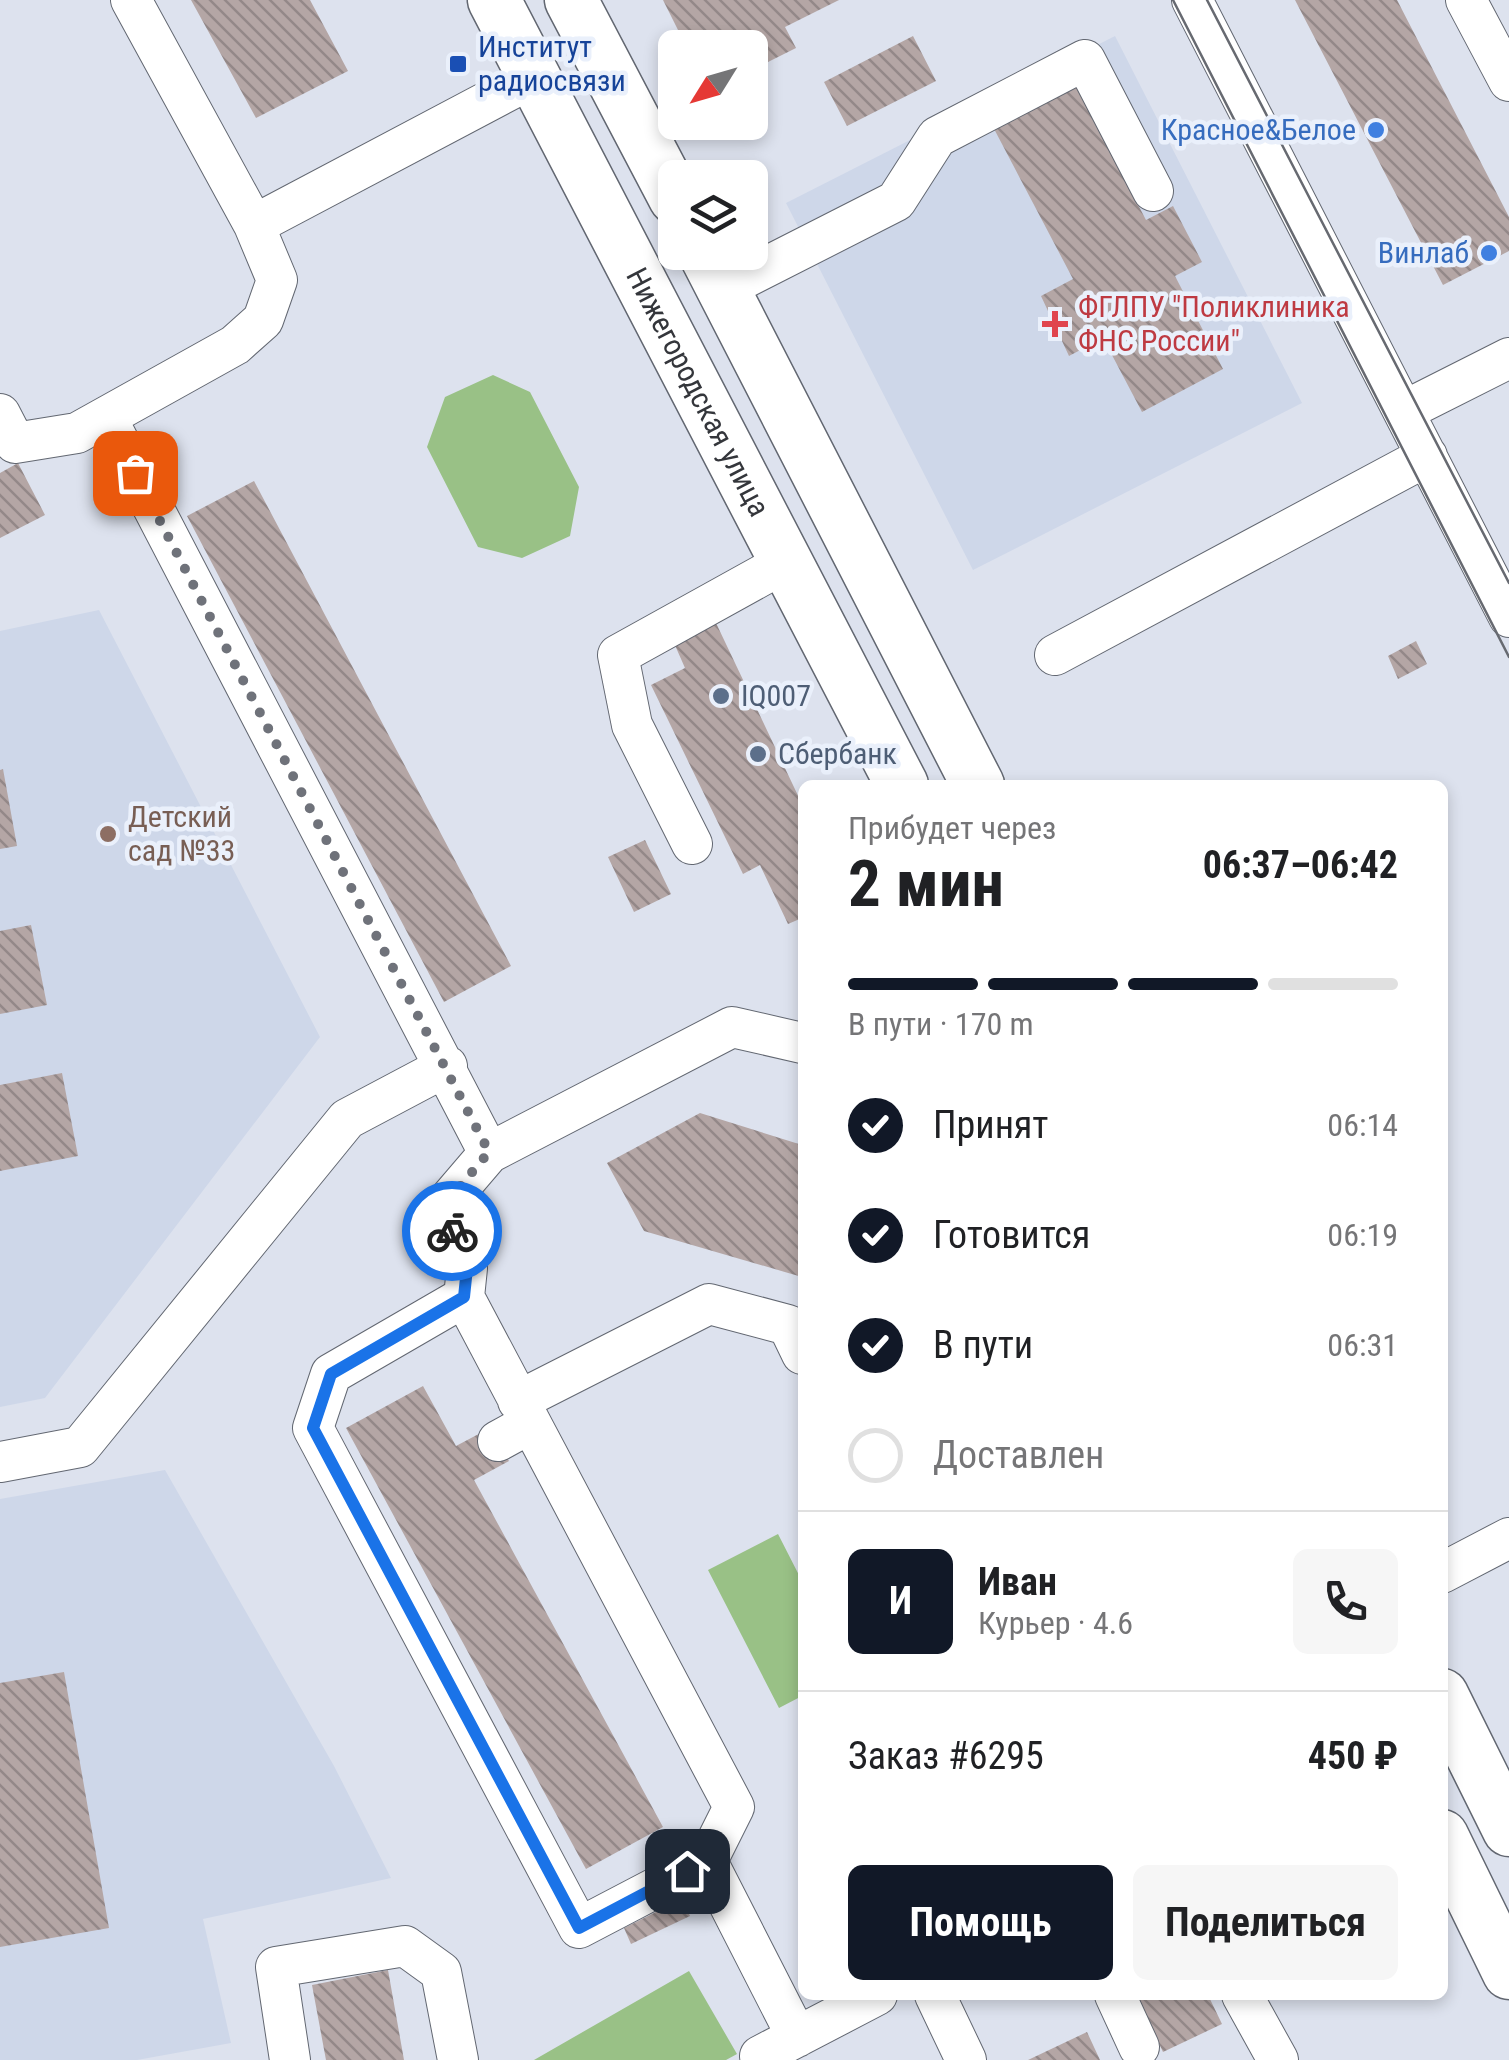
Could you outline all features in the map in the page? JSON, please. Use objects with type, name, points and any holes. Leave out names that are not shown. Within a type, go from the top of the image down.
[{"type":"main road","name":"Нижегородская улица","points":[[494,0],[899,780]]},
{"type":"main road","points":[[571,0],[658,166]]},
{"type":"main road","points":[[713,271],[975,780]]},
{"type":"main road","points":[[1448,1707],[1509,1830]]},
{"type":"main road","points":[[1448,1848],[1509,1973]]},
{"type":"street","points":[[0,414],[15,443],[76,433],[235,345],[262,320],[277,280],[254,225],[131,0]]},
{"type":"street","points":[[1192,0],[1508,613]]},
{"type":"street","points":[[1466,0],[1509,81]]},
{"type":"street","points":[[713,271],[896,201],[937,137],[1084,60],[1153,190]]},
{"type":"street","points":[[254,225],[534,77]]},
{"type":"street","points":[[1404,412],[1509,358]]},
{"type":"street","points":[[106,417],[489,1152]]},
{"type":"street","points":[[1054,655],[1427,456]]},
{"type":"street","points":[[692,844],[632,725],[618,655],[786,562]]},
{"type":"street","points":[[464,1297],[331,1374],[313,1428],[579,1928],[706,1860],[734,1807],[515,1422],[464,1297],[467,1268],[442,1208],[489,1152],[732,1027],[798,1042]]},
{"type":"street","points":[[0,1462],[80,1447],[347,1119],[447,1066]]},
{"type":"street","points":[[515,1422],[709,1304],[788,1325],[798,1346]]},
{"type":"street","points":[[1448,1570],[1509,1538]]},
{"type":"street","points":[[706,1860],[797,2037]]},
{"type":"street","points":[[290,2060],[276,1967],[405,1946],[442,1972],[458,2060]]},
{"type":"street","points":[[760,2056],[867,2000]]},
{"type":"street","points":[[937,2000],[966,2060]]},
{"type":"street","points":[[1117,2000],[1139,2047]]},
{"type":"street","points":[[1245,2000],[1278,2060]]},
{"type":"shaded area","name":"ФГЛПУ \"Поликлиника ФНС России\"","points":[[1115,36],[1302,403],[973,570],[786,203]]},
{"type":"shaded area","name":"Детский сад №33","points":[[99,610],[320,1037],[45,1398],[0,1407],[0,631]]},
{"type":"shaded area","points":[[165,1470],[334,1766],[391,1878],[203,1919],[231,2043],[137,2060],[0,2060],[0,1499]]},
{"type":"green space","points":[[493,375],[530,392],[579,487],[570,536],[522,558],[478,547],[427,447],[445,397]]},
{"type":"green space","points":[[778,1534],[798,1573],[798,1698],[779,1708],[708,1570]]},
{"type":"green space","points":[[689,1971],[737,2054],[726,2060],[534,2060]]},
{"type":"building","points":[[191,0],[310,0],[348,71],[256,118]]},
{"type":"building","points":[[663,0],[839,0],[785,27],[796,48],[768,62],[768,30],[678,30]]},
{"type":"building","points":[[1295,0],[1397,0],[1509,217],[1509,251],[1443,285]]},
{"type":"building","points":[[913,36],[936,81],[847,126],[824,82]]},
{"type":"building","points":[[1074,82],[1146,220],[1173,206],[1202,262],[1175,276],[1223,369],[1142,412],[1103,338],[1069,356],[1041,296],[1073,279],[992,125]]},
{"type":"building","points":[[18,463],[45,515],[0,538],[0,473]]},
{"type":"building","points":[[254,481],[511,966],[444,1002],[187,516]]},
{"type":"building","points":[[716,623],[798,796],[798,920],[788,924],[760,865],[743,874],[651,685],[685,668],[674,643]]},
{"type":"building","points":[[1416,641],[1427,664],[1398,679],[1388,656]]},
{"type":"building","points":[[3,769],[17,846],[0,849],[0,770]]},
{"type":"building","points":[[645,840],[671,894],[634,912],[608,857]]},
{"type":"building","points":[[31,925],[47,1005],[0,1014],[0,931]]},
{"type":"building","points":[[62,1073],[78,1156],[0,1171],[0,1085]]},
{"type":"building","points":[[700,1113],[798,1144],[798,1276],[644,1231],[607,1163]]},
{"type":"building","points":[[423,1386],[456,1446],[490,1428],[509,1461],[474,1480],[663,1827],[586,1869],[346,1428]]},
{"type":"building","points":[[64,1672],[109,1928],[0,1947],[0,1683]]},
{"type":"building","points":[[679,1893],[690,1916],[631,1944],[624,1928],[666,1907],[667,1899]]},
{"type":"building","points":[[388,1970],[404,2060],[326,2060],[312,1985]]},
{"type":"building","points":[[1138,2000],[1210,2000],[1222,2024],[1163,2052]]},
{"type":"building","points":[[1087,2032],[1100,2060],[1028,2060]]},
{"type":"tram line","points":[[1173,0],[1509,657]]},
{"type":"tram line","points":[[1207,0],[1509,583]]},
{"type":"way so far","points":[[135,473],[489,1152],[442,1208],[452,1231]]},
{"type":"place","name":"Институт радиосвязи","points":[[458,64]]},
{"type":"place","name":"Красное&Белое","points":[[1376,130]]},
{"type":"place","name":"Винлаб","points":[[1489,253]]},
{"type":"place","name":"ФГЛПУ \"Поликлиника ФНС России\"","points":[[1055,324]]},
{"type":"place","name":"IQ007","points":[[721,696]]},
{"type":"place","name":"Сбербанк","points":[[758,754]]},
{"type":"place","name":"Детский сад №33","points":[[108,834]]},
{"type":"route","points":[[452,1231],[467,1268],[464,1297],[331,1374],[313,1428],[579,1928],[687,1871]]}]
